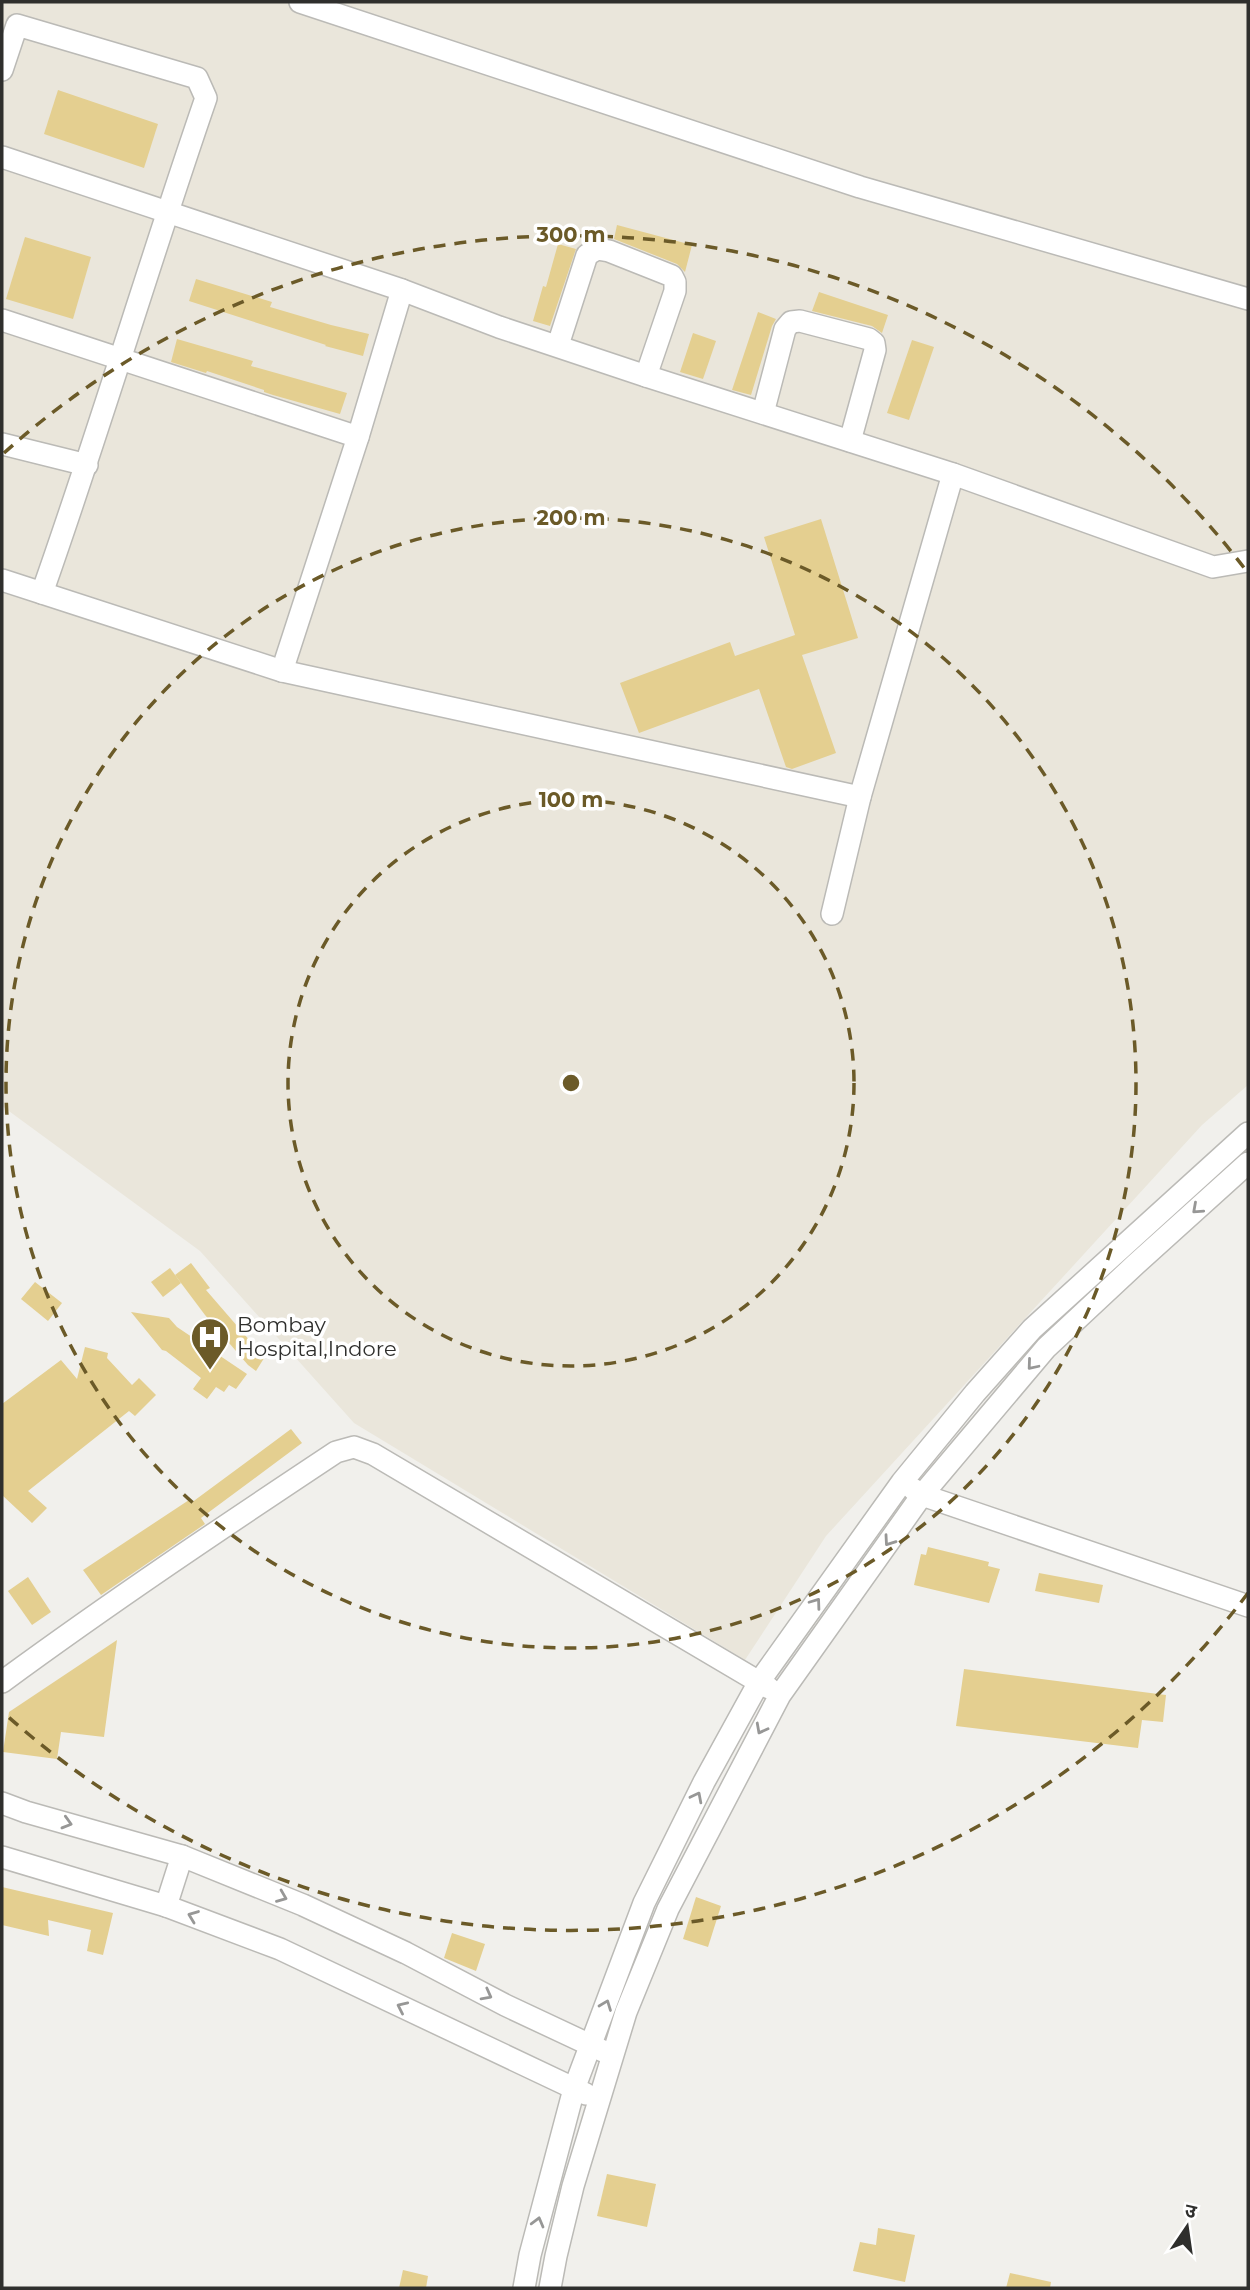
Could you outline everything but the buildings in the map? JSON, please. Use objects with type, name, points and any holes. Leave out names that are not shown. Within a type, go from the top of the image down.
[{"type":"street","points":[[300,2],[860,187],[1248,299]]},
{"type":"street","points":[[2,70],[16,25],[197,78],[206,98],[87,465],[41,593]]},
{"type":"street","points":[[2,157],[402,290],[499,327],[953,474],[1213,566],[1248,561]]},
{"type":"street","points":[[558,345],[587,255],[597,248],[609,251],[672,276],[675,282],[675,291],[646,376]]},
{"type":"street","points":[[282,671],[358,437],[402,290]]},
{"type":"street","points":[[2,320],[358,437]]},
{"type":"street","points":[[763,413],[785,329],[791,322],[800,321],[869,339],[874,343],[875,350],[850,441]]},
{"type":"street","points":[[2,444],[87,465]]},
{"type":"street","points":[[832,914],[860,797],[953,474]]},
{"type":"street","points":[[2,580],[282,671],[860,797]]},
{"type":"street","points":[[524,2288],[530,2255],[574,2089],[644,1903],[704,1782],[759,1682],[902,1482],[975,1392],[1032,1329],[1248,1133]]},
{"type":"street","points":[[550,2288],[573,2186],[626,2012],[668,1909],[780,1695],[922,1495],[1046,1348],[1248,1163]]},
{"type":"street","points":[[2,1682],[233,1520],[336,1452],[354,1447],[385,1460],[780,1695]]},
{"type":"street","points":[[902,1482],[922,1495],[1248,1606]]},
{"type":"street","points":[[2,1803],[182,1856],[303,1905],[406,1952],[506,2005],[613,2055]]},
{"type":"street","points":[[166,1906],[182,1856]]},
{"type":"street","points":[[2,1857],[166,1906],[280,1949],[601,2100]]},
{"type":"shaded area","points":[[2,2],[1248,2],[1248,1085],[1202,1125],[826,1536],[745,1660],[354,1423],[200,1251],[2,1106]]},
{"type":"place","name":"Bombay Hospital,Indore","points":[[210,1371]]}]
